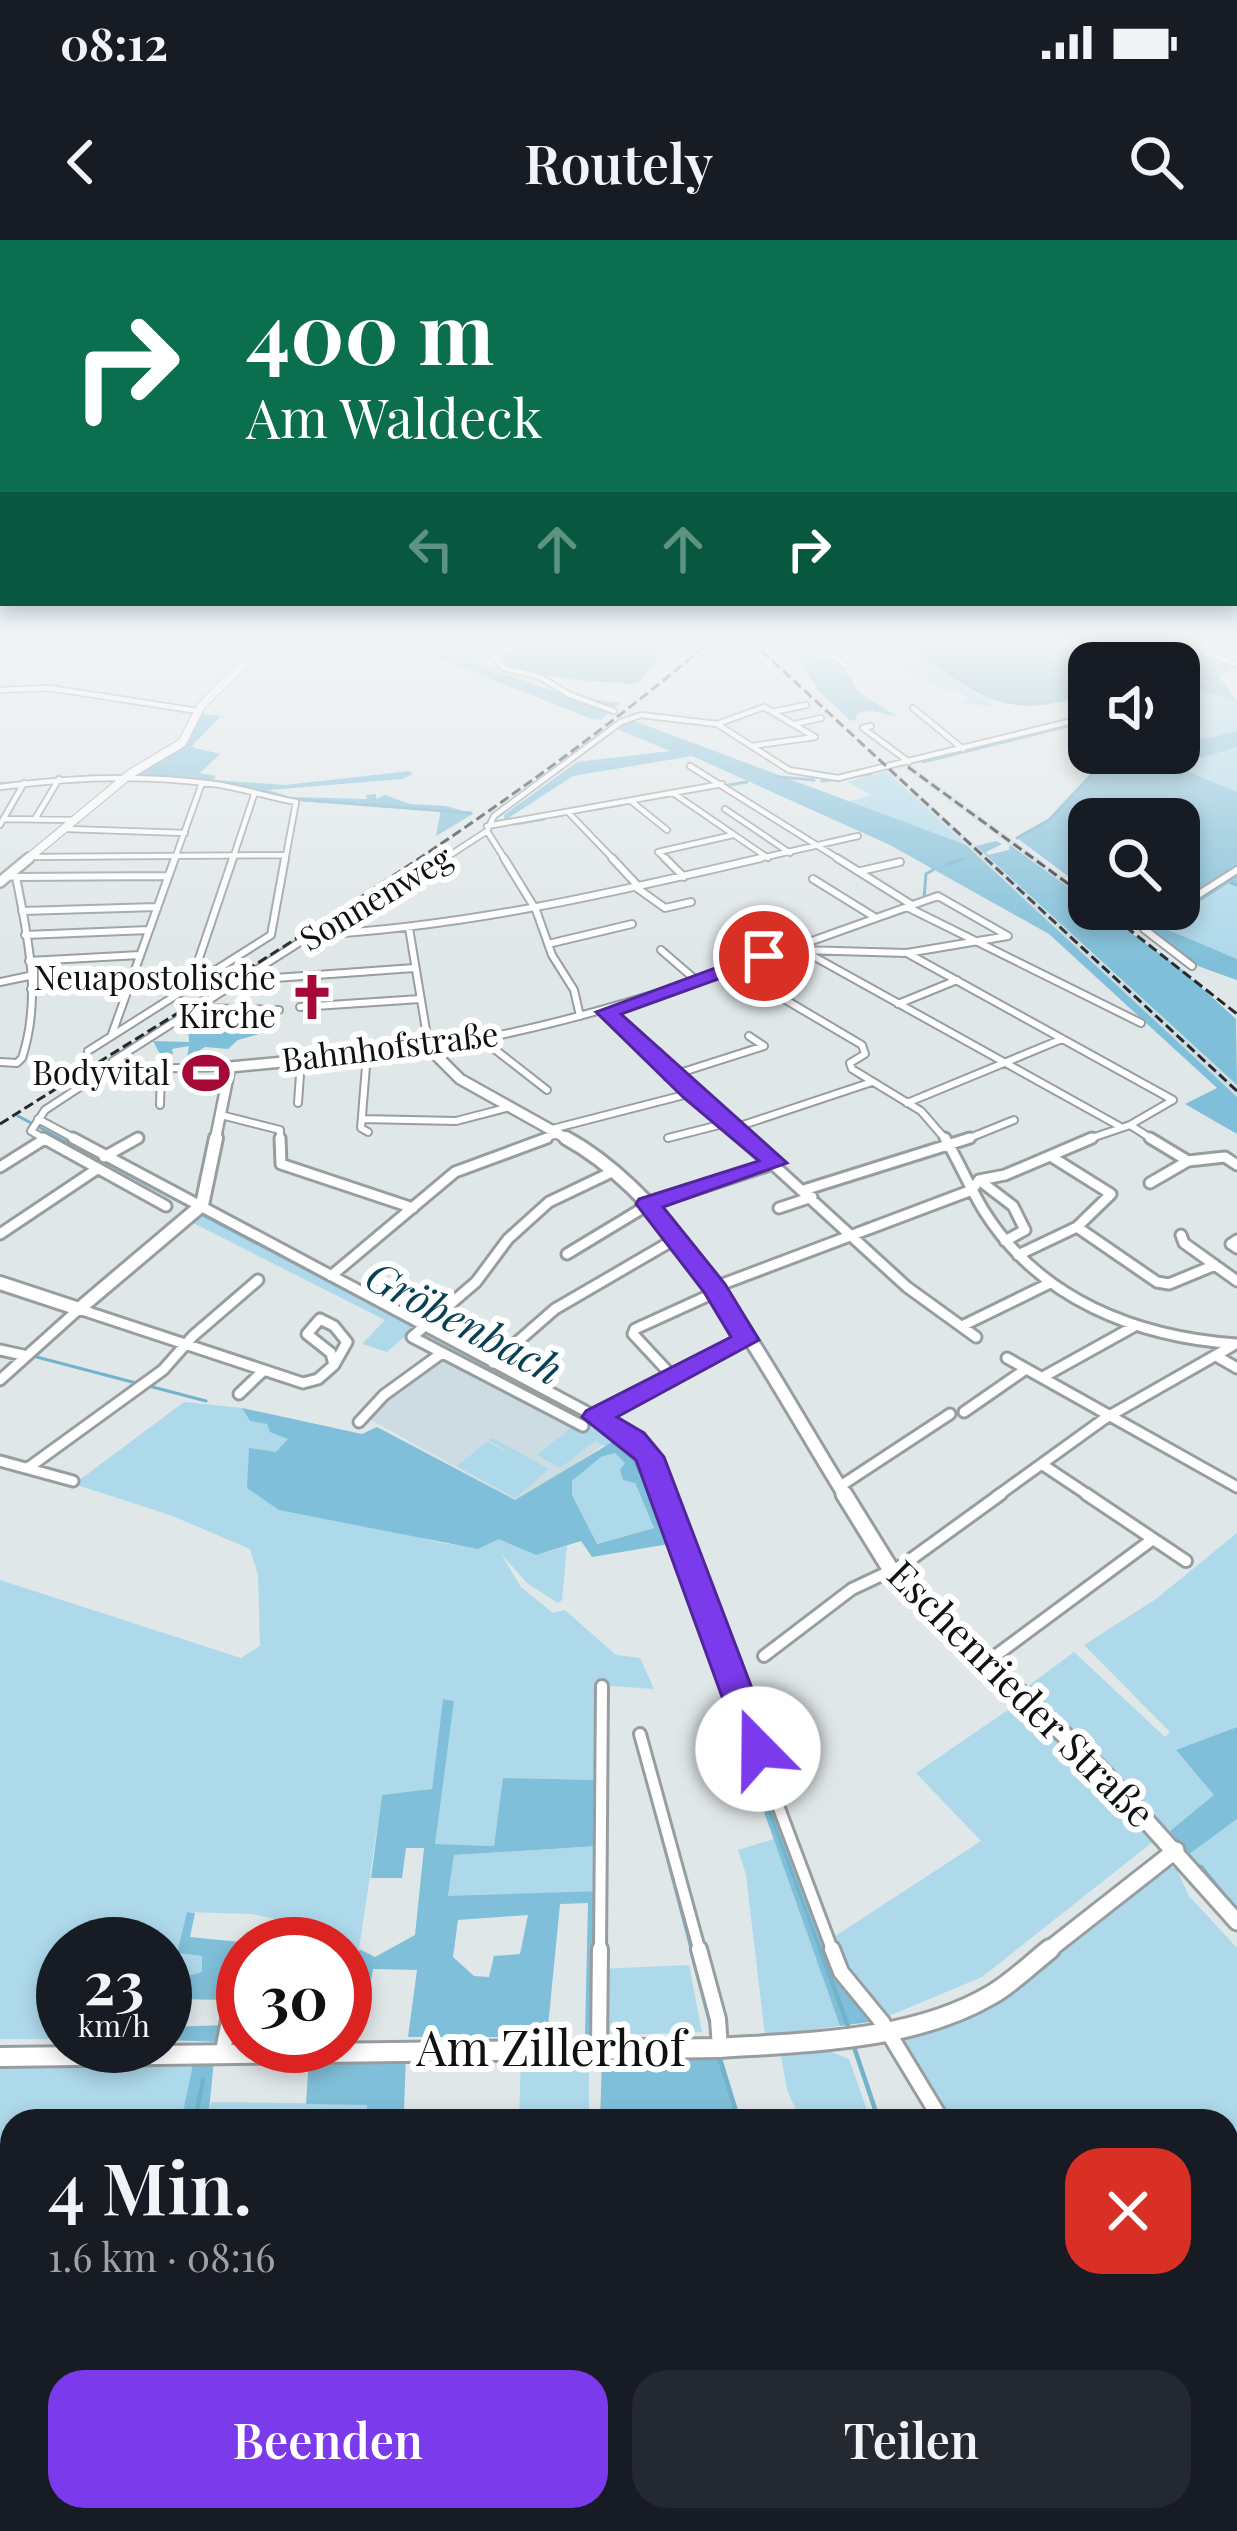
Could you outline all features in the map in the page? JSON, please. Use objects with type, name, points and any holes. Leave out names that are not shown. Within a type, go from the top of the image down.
[{"type":"street","points":[[8,878],[125,778],[174,748]]},
{"type":"street","name":"Sonnenweg","points":[[113,1061],[366,900],[404,886],[588,748]]},
{"type":"street","points":[[755,748],[798,773],[838,778],[968,748]]},
{"type":"street","points":[[890,748],[909,762]]},
{"type":"street","points":[[690,766],[821,845],[910,906],[1141,1023]]},
{"type":"street","points":[[0,787],[59,779],[125,778],[202,783],[296,802],[271,934],[88,1051]]},
{"type":"street","points":[[35,819],[59,779]]},
{"type":"street","points":[[2,822],[24,783]]},
{"type":"street","points":[[112,1034],[202,783]]},
{"type":"street","points":[[580,1016],[574,989],[490,823],[569,814],[725,785]]},
{"type":"street","points":[[674,794],[767,858]]},
{"type":"street","points":[[197,981],[194,976],[254,795]]},
{"type":"street","points":[[632,802],[667,830]]},
{"type":"street","points":[[725,809],[790,853]]},
{"type":"street","points":[[569,814],[638,888],[664,908],[692,902]]},
{"type":"street","points":[[2,822],[77,820]]},
{"type":"street","points":[[67,829],[184,833]]},
{"type":"street","points":[[684,877],[658,852],[733,835]]},
{"type":"street","points":[[312,935],[409,928],[536,910],[858,836]]},
{"type":"street","points":[[31,857],[286,855]]},
{"type":"street","points":[[861,871],[900,862]]},
{"type":"street","points":[[1200,894],[1237,870]]},
{"type":"street","points":[[8,878],[168,876]]},
{"type":"street","points":[[0,1062],[20,1060],[34,1015],[22,911],[8,878]]},
{"type":"street","points":[[813,879],[876,918]]},
{"type":"street","points":[[800,946],[907,952],[1008,937],[938,896],[910,906]]},
{"type":"street","name":"Bahnhofstraße","points":[[135,1069],[230,1066],[483,1040],[607,1012],[910,906]]},
{"type":"street","points":[[22,911],[157,907]]},
{"type":"street","points":[[750,920],[765,918],[800,946],[898,1004],[1188,1161]]},
{"type":"street","points":[[548,944],[632,924]]},
{"type":"street","points":[[409,928],[429,1048]]},
{"type":"street","points":[[25,935],[149,930]]},
{"type":"street","points":[[1145,930],[1192,966]]},
{"type":"street","points":[[661,950],[697,981]]},
{"type":"street","points":[[673,1377],[633,1334],[635,1328],[850,1233],[972,1190],[979,1180],[1052,1156],[1173,1100],[907,952]]},
{"type":"street","points":[[29,961],[140,956]]},
{"type":"street","points":[[730,967],[862,1045],[865,1054],[850,1063],[935,1123],[1005,1241],[1048,1284],[1104,1316],[1135,1327],[1236,1343]]},
{"type":"street","points":[[243,979],[414,968]]},
{"type":"street","points":[[0,982],[29,976]]},
{"type":"street","points":[[898,1004],[957,980]]},
{"type":"street","points":[[31,988],[153,986]]},
{"type":"street","points":[[300,1007],[419,999]]},
{"type":"street","points":[[199,1007],[280,1010]]},
{"type":"street","points":[[607,1012],[688,1094],[907,1287],[976,1337]]},
{"type":"street","points":[[907,1103],[1062,1039]]},
{"type":"street","points":[[483,1040],[547,1090]]},
{"type":"street","points":[[667,1072],[764,1046]]},
{"type":"street","name":"Eschenrieder Straße","points":[[429,1048],[458,1078],[555,1131],[614,1171],[648,1204],[716,1289],[891,1570],[1100,1768],[1237,1922]]},
{"type":"street","points":[[367,1054],[361,1128],[368,1132]]},
{"type":"street","points":[[298,1102],[301,1060]]},
{"type":"street","points":[[0,1380],[23,1355],[198,1210],[230,1066]]},
{"type":"street","points":[[160,1105],[161,1069]]},
{"type":"street","points":[[36,1122],[89,1081]]},
{"type":"street","points":[[668,1138],[872,1082]]},
{"type":"street","points":[[331,1276],[462,1168],[555,1131],[688,1094]]},
{"type":"street","points":[[362,1119],[465,1123],[510,1107]]},
{"type":"street","points":[[221,1115],[280,1130],[280,1164],[413,1208]]},
{"type":"street","points":[[779,1208],[1014,1120]]},
{"type":"street","points":[[36,1122],[43,1140],[166,1206]]},
{"type":"street","points":[[36,1122],[331,1276],[420,1331],[493,1363],[589,1421]]},
{"type":"street","points":[[104,1156],[138,1138]]},
{"type":"street","points":[[0,1168],[43,1140]]},
{"type":"street","points":[[1052,1156],[1112,1194],[1076,1223],[1078,1227],[1156,1282],[1169,1284],[1215,1265]]},
{"type":"street","points":[[1150,1183],[1188,1161],[1225,1157],[1237,1165]]},
{"type":"street","points":[[567,1254],[648,1204],[773,1165]]},
{"type":"street","points":[[0,1234],[97,1169]]},
{"type":"street","points":[[614,1171],[549,1202],[508,1239],[476,1282],[412,1337],[634,1439],[650,1457],[841,1972],[885,2030],[934,2109]]},
{"type":"street","points":[[979,1180],[1021,1215],[1025,1230],[1005,1241]]},
{"type":"street","points":[[1018,1255],[1078,1227]]},
{"type":"street","points":[[1181,1235],[1237,1281]]},
{"type":"street","points":[[493,1363],[555,1309],[677,1238]]},
{"type":"street","points":[[28,1468],[163,1370],[258,1280]]},
{"type":"street","points":[[0,1283],[311,1383],[334,1366],[347,1342],[320,1318],[307,1334],[332,1353],[334,1366]]},
{"type":"street","points":[[962,1326],[1048,1284]]},
{"type":"street","points":[[1043,1377],[1135,1327]]},
{"type":"street","points":[[589,1421],[746,1340]]},
{"type":"street","points":[[764,1657],[852,1589],[891,1570],[1111,1417],[1236,1343]]},
{"type":"street","points":[[0,1350],[23,1355]]},
{"type":"street","points":[[359,1422],[384,1394],[442,1353]]},
{"type":"street","points":[[1218,1357],[1237,1368]]},
{"type":"street","points":[[1007,1358],[1237,1487]]},
{"type":"street","points":[[964,1412],[1026,1369]]},
{"type":"street","points":[[239,1394],[262,1371]]},
{"type":"street","points":[[839,1487],[950,1414]]},
{"type":"street","points":[[0,1461],[73,1481]]},
{"type":"street","points":[[1043,1465],[1186,1561]]},
{"type":"street","points":[[987,1662],[1153,1539]]},
{"type":"street","points":[[599,2048],[602,1686]]},
{"type":"street","points":[[640,1734],[718,2019],[720,2048]]},
{"type":"street","name":"Am Zillerhof","points":[[372,2050],[720,2048],[885,2030],[992,1995],[1176,1850]]},
{"type":"street","name":"Am Zillerhof","points":[[0,2056],[216,2051]]},
{"type":"shaded area","points":[[180,748],[195,748],[220,754],[200,773],[216,776],[214,780],[285,785],[410,771],[413,774],[403,779],[268,790],[291,797],[367,799],[366,795],[376,794],[376,799],[385,795],[473,814],[436,836],[441,809],[297,801],[231,786],[133,778]]},
{"type":"shaded area","points":[[663,748],[706,748],[966,845],[1237,1097],[1237,1134],[1185,1104],[1217,1088],[1049,934],[890,845],[692,756],[573,776],[507,819],[515,824],[495,827],[490,822],[505,821],[504,815],[577,762],[670,751]]},
{"type":"shaded area","points":[[1200,748],[1234,748],[1200,758]]},
{"type":"shaded area","points":[[1237,748],[1237,792],[1193,774],[1200,774],[1200,758]]},
{"type":"shaded area","points":[[910,765],[1068,880],[1068,887],[902,767]]},
{"type":"shaded area","points":[[893,770],[1237,1085],[1237,1097],[886,771]]},
{"type":"shaded area","points":[[886,771],[966,845],[844,803],[871,795],[848,782]]},
{"type":"shaded area","points":[[1093,774],[1194,774],[1237,792],[1237,885],[1230,883],[1200,902],[1200,798],[1070,798]]},
{"type":"shaded area","points":[[1068,800],[1068,876],[1017,838],[1049,820]]},
{"type":"shaded area","points":[[1002,844],[988,855],[1009,850],[1010,845],[1068,887],[1068,930],[1127,930],[1181,969],[1236,1019],[1237,1085],[976,846]]},
{"type":"shaded area","points":[[1231,883],[1237,885],[1237,959],[1165,930],[1200,930],[1200,903]]},
{"type":"shaded area","points":[[1150,930],[1168,930],[1237,959],[1237,980],[1174,954]]},
{"type":"shaded area","points":[[188,1023],[206,1028],[255,1024],[270,1031],[238,1040],[228,1049],[205,1047],[187,1058],[189,1046],[161,1056],[153,1041],[189,1042]]},
{"type":"shaded area","points":[[205,1210],[417,1326],[387,1352],[362,1344],[385,1320],[193,1223]]},
{"type":"shaded area","points":[[429,1331],[624,1435],[607,1447],[595,1441],[560,1468],[537,1455],[571,1428],[568,1416],[446,1353],[448,1349],[424,1336]]},
{"type":"shaded area","points":[[443,1357],[603,1445],[515,1500],[371,1420],[387,1398]]},
{"type":"shaded area","points":[[184,1402],[242,1408],[250,1421],[267,1424],[289,1439],[276,1453],[249,1449],[371,1518],[441,1543],[472,1545],[498,1538],[536,1555],[567,1546],[558,1603],[527,1583],[501,1554],[521,1587],[553,1613],[565,1610],[616,1655],[640,1658],[654,1689],[598,1685],[596,1780],[504,1778],[494,1846],[434,1844],[454,1701],[443,1699],[432,1789],[382,1796],[364,1917],[187,1912],[186,1917],[36,1917],[36,2039],[0,2039],[0,1580],[241,1658],[260,1646],[258,1575],[250,1549],[170,1515],[74,1484]]},
{"type":"shaded area","points":[[242,1408],[362,1434],[377,1427],[515,1500],[624,1435],[646,1457],[700,1601],[721,1673],[838,1974],[877,2021],[840,2026],[669,1544],[592,1557],[581,1541],[536,1555],[499,1539],[478,1549],[279,1510],[247,1488],[249,1448],[276,1452],[288,1439],[270,1432],[267,1424],[250,1421]],"holes":[[[615,1453],[625,1463],[620,1470],[623,1480],[635,1483],[654,1528],[597,1544],[572,1495],[572,1481],[601,1457]]]},
{"type":"shaded area","points":[[489,1440],[549,1469],[516,1498],[457,1466],[487,1442],[515,1456]]},
{"type":"shaded area","points":[[615,1453],[626,1463],[654,1528],[596,1544],[572,1495],[572,1481],[601,1457]]},
{"type":"shaded area","points":[[1237,1533],[1237,1727],[1177,1750],[1215,1795],[1170,1831],[1027,1687],[1074,1652],[1165,1737],[1170,1732],[1084,1645],[1156,1599]]},
{"type":"shaded area","points":[[443,1699],[454,1701],[435,1844],[494,1846],[503,1778],[596,1780],[598,1846],[454,1855],[448,1896],[600,1891],[596,2036],[585,2035],[588,1903],[560,1904],[547,2037],[408,2037],[417,1970],[373,1969],[372,1975],[372,1956],[415,1935],[424,1848],[406,1848],[402,1878],[371,1878],[382,1795],[432,1789]],"holes":[[[528,1915],[520,1954],[494,1956],[489,1977],[474,1976],[453,1957],[458,1920]]]},
{"type":"shaded area","points":[[1021,1701],[1154,1841],[982,1977],[877,2021],[826,1942],[981,1841],[916,1773]]},
{"type":"shaded area","points":[[1237,1727],[1237,1819],[1188,1855],[1170,1831],[1214,1795],[1176,1750]]},
{"type":"shaded area","points":[[1237,1819],[1237,1912],[1188,1855]]},
{"type":"shaded area","points":[[774,1839],[840,2026],[765,2036],[746,1875],[738,1850]]},
{"type":"shaded area","points":[[598,1846],[600,1891],[448,1897],[454,1855]]},
{"type":"shaded area","points":[[1162,1867],[1176,1868],[1189,1896],[1237,1948],[1237,2109],[943,2109],[905,2041],[998,1998]]},
{"type":"shaded area","points":[[192,1937],[216,1940],[216,2000],[192,1999],[192,1975],[202,1972],[202,1956],[192,1955]]},
{"type":"shaded area","points":[[192,1955],[203,1956],[202,1972],[192,1975]]},
{"type":"shaded area","points":[[689,1965],[702,2032],[596,2036],[598,1969]]},
{"type":"shaded area","points":[[216,2025],[216,2042],[192,2041],[192,2026]]},
{"type":"shaded area","points":[[816,2046],[849,2059],[867,2109],[796,2109],[780,2050]]},
{"type":"shaded area","points":[[406,2054],[404,2109],[306,2104],[308,2073],[372,2073],[372,2055]]},
{"type":"shaded area","points":[[589,2054],[589,2109],[519,2109],[521,2055]]},
{"type":"shaded area","points":[[718,2054],[735,2109],[600,2109],[602,2059]]},
{"type":"shaded area","points":[[194,2059],[214,2060],[209,2109],[184,2109]]},
{"type":"shaded area","points":[[36,2061],[36,2073],[191,2073],[184,2109],[0,2109],[0,2062]]},
{"type":"shaded area","points":[[211,2102],[367,2104],[367,2109],[210,2109]]},
{"type":"waterway","points":[[923,762],[980,748]]},
{"type":"waterway","points":[[822,781],[870,774]]},
{"type":"waterway","points":[[1017,838],[1049,820],[1092,774]]},
{"type":"waterway","points":[[0,784],[94,776]]},
{"type":"waterway","points":[[779,777],[814,780]]},
{"type":"waterway","points":[[723,786],[747,782]]},
{"type":"waterway","points":[[292,799],[471,813]]},
{"type":"waterway","points":[[550,817],[619,805]]},
{"type":"waterway","points":[[515,824],[544,819]]},
{"type":"waterway","points":[[946,865],[963,859]]},
{"type":"waterway","points":[[924,898],[926,874],[933,870]]},
{"type":"waterway","points":[[1231,883],[1237,885]]},
{"type":"waterway","points":[[862,926],[910,910]]},
{"type":"waterway","points":[[642,1051],[685,1091]]},
{"type":"waterway","name":"Gröbenbach","points":[[18,1116],[191,1208]]},
{"type":"waterway","points":[[895,1214],[911,1208]]},
{"type":"waterway","name":"Gröbenbach","points":[[199,1213],[557,1401]]},
{"type":"waterway","points":[[873,1221],[890,1216]]},
{"type":"waterway","points":[[855,1228],[867,1223]]},
{"type":"waterway","points":[[1198,1360],[1220,1347]]},
{"type":"waterway","points":[[33,1356],[136,1383]]},
{"type":"waterway","points":[[145,1385],[206,1401]]},
{"type":"waterway","name":"Gröbenbach","points":[[592,1419],[633,1459],[656,1503],[821,1952]]},
{"type":"waterway","points":[[647,1781],[692,1952]]},
{"type":"waterway","points":[[1201,1866],[1237,1910]]},
{"type":"waterway","points":[[691,1949],[713,2033]]},
{"type":"waterway","name":"Gröbenbach","points":[[820,1949],[849,2029]]},
{"type":"waterway","name":"Gröbenbach","points":[[853,2044],[875,2109]]},
{"type":"waterway","points":[[720,2059],[735,2109]]},
{"type":"waterway","points":[[197,2109],[203,2080]]},
{"type":"railway","points":[[0,1124],[364,895],[575,748]]},
{"type":"railway","points":[[866,748],[1237,1091]]},
{"type":"railway","points":[[908,767],[1068,884]]},
{"type":"railway","points":[[1130,930],[1237,1014]]},
{"type":"place","name":"Neuapostolische Kirche","points":[[312,997]]},
{"type":"place","name":"Bodyvital","points":[[206,1073]]},
{"type":"route","points":[[758,1749],[650,1457],[634,1439],[596,1417],[746,1340],[716,1289],[648,1204],[776,1163],[692,1093],[607,1012],[764,956]]}]
